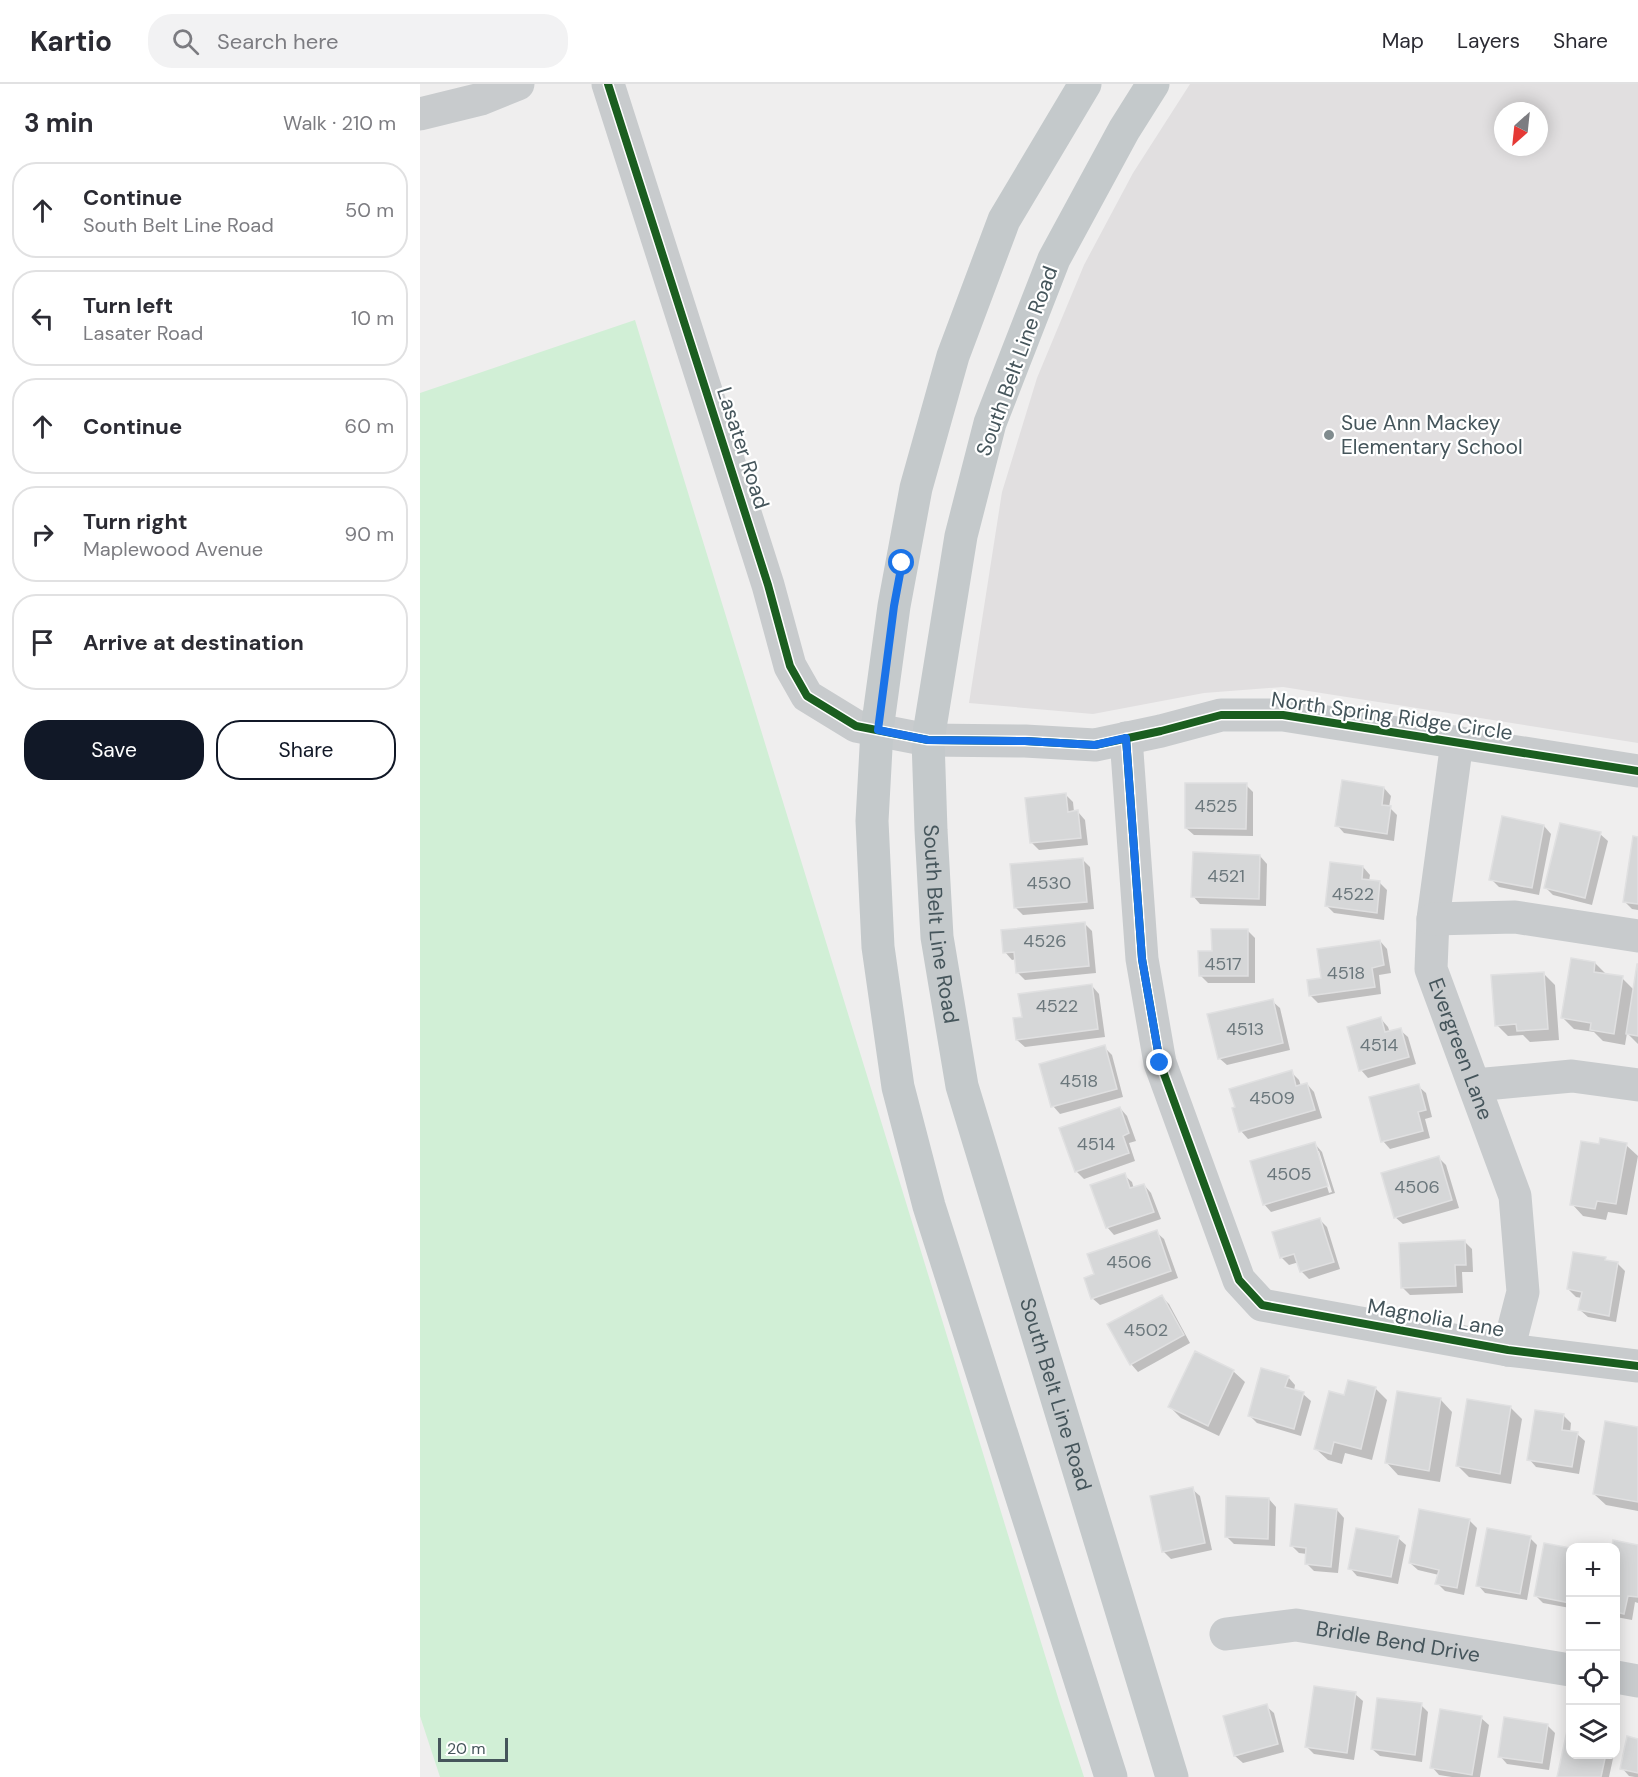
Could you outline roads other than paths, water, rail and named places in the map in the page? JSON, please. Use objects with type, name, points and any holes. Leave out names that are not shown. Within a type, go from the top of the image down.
[{"type":"main road","points":[[1085,84],[1004,220],[953,356],[916,488],[894,606],[878,730],[872,821],[878,946],[898,1087],[929,1206],[1111,1777]]},
{"type":"main road","name":"South Belt Line Road","points":[[1153,84],[1124,130],[1054,259],[990,423],[961,536],[928,740],[930,830],[937,937],[962,1086],[1172,1777]]},
{"type":"street","points":[[420,114],[481,99],[518,84]]},
{"type":"street","name":"Lasater Road","points":[[608,84],[765,574],[789,666],[807,696],[856,726],[928,740]]},
{"type":"street","name":"North Spring Ridge Circle","points":[[928,740],[1025,741],[1095,745],[1221,715],[1283,715],[1638,771]]},
{"type":"street","name":"Magnolia Lane","points":[[1126,738],[1142,959],[1160,1063],[1239,1280],[1262,1305],[1508,1350],[1638,1366]]},
{"type":"street","name":"Evergreen Lane","points":[[1457,742],[1433,919],[1431,969],[1515,1196],[1523,1292],[1508,1350]]},
{"type":"street","points":[[1433,919],[1515,917],[1638,936]]},
{"type":"street","points":[[1475,1085],[1572,1076],[1638,1085]]},
{"type":"street","name":"Bridle Bend Drive","points":[[1226,1634],[1296,1625],[1566,1669]]},
{"type":"street","points":[[1620,1678],[1638,1681]]},
{"type":"place","name":"Sue Ann Mackey Elementary School","points":[[1329,435]]}]
